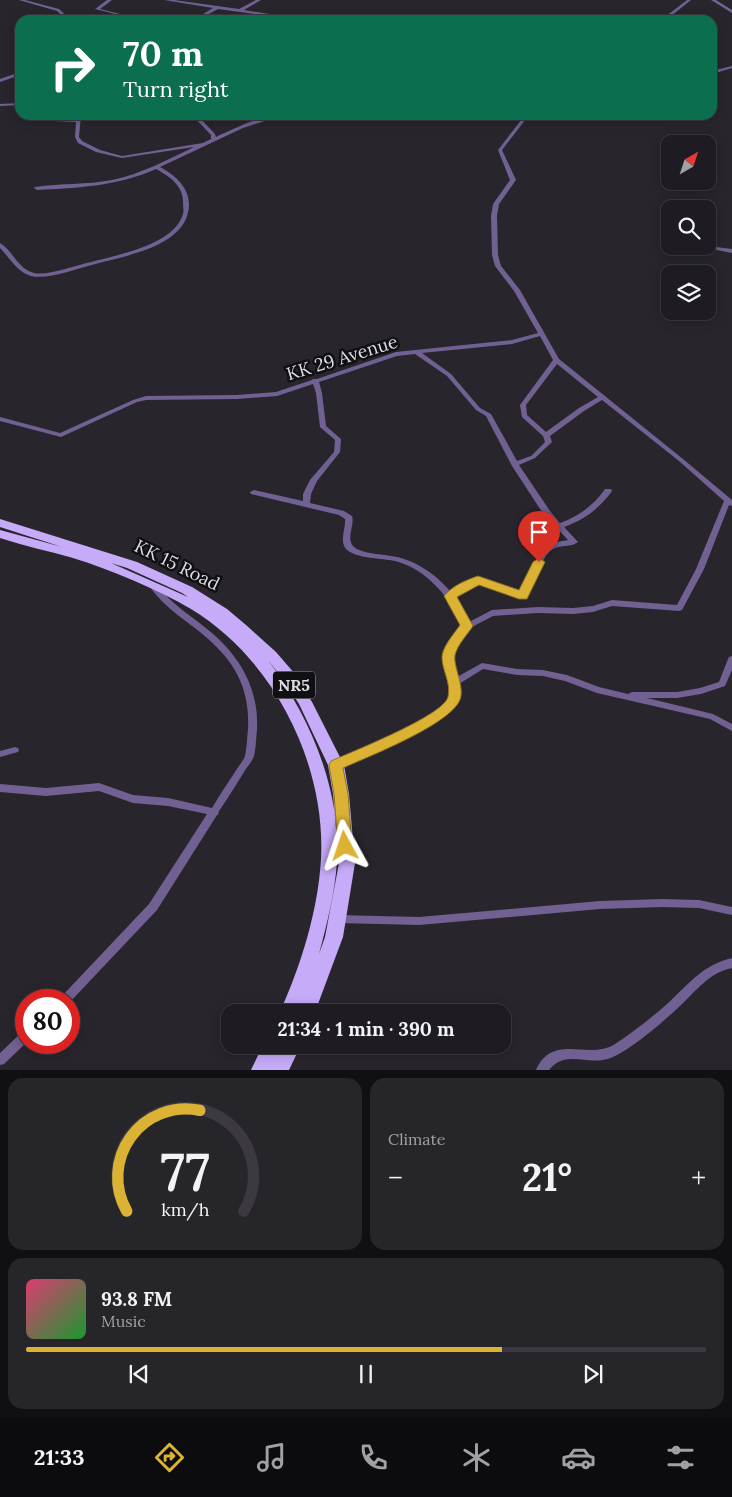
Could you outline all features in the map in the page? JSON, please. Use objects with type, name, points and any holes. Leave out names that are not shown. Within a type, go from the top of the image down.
[{"type":"highway","name":"KK 15 Road","points":[[0,523],[132,565],[188,590],[222,612],[271,655],[290,678],[336,765],[341,794],[347,863],[334,937],[309,1004]]},
{"type":"highway","name":"KK 15 Road","points":[[0,534],[104,564],[198,608],[230,632],[253,655],[287,695],[300,720],[319,774],[327,816],[329,858],[326,893],[319,924],[306,969],[293,1004]]},
{"type":"highway","points":[[260,1070],[268,1054]]},
{"type":"highway","points":[[279,1070],[287,1054]]},
{"type":"street","points":[[21,0],[58,10],[64,15]]},
{"type":"street","points":[[110,0],[98,9],[118,14],[116,15]]},
{"type":"street","points":[[166,0],[268,15]]},
{"type":"street","points":[[238,11],[259,0]]},
{"type":"street","points":[[670,15],[689,0]]},
{"type":"street","points":[[713,0],[732,12]]},
{"type":"street","points":[[204,15],[216,8]]},
{"type":"street","points":[[717,72],[732,67]]},
{"type":"street","points":[[0,81],[15,75]]},
{"type":"street","points":[[0,105],[15,104]]},
{"type":"street","points":[[78,120],[77,137],[80,142],[98,152],[115,157],[135,156],[204,144]]},
{"type":"street","points":[[199,120],[212,133],[214,140]]},
{"type":"street","points":[[37,188],[136,177],[204,144],[249,124],[263,120]]},
{"type":"street","points":[[336,765],[422,726],[448,707],[455,698],[455,682],[449,662],[449,652],[467,626],[492,613],[538,610],[573,611],[593,609],[612,603],[679,608],[700,569],[730,502],[556,360],[517,290],[498,266],[494,247],[496,204],[513,180],[500,150],[501,146],[522,120]]},
{"type":"street","points":[[0,245],[26,272],[34,275],[46,274],[138,250],[159,242],[176,230],[182,223],[188,210],[184,192],[173,177],[156,168]]},
{"type":"street","points":[[716,248],[732,251]]},
{"type":"street","name":"KK 29 Avenue","points":[[0,419],[61,435],[134,401],[146,398],[270,395],[287,391],[388,356],[512,342],[542,334]]},
{"type":"street","points":[[416,352],[449,375],[478,409],[489,415],[516,464],[547,513],[574,542],[554,545],[544,551],[523,596],[478,580],[464,586],[450,596]]},
{"type":"street","points":[[516,464],[533,457],[549,442],[546,435],[524,416],[523,405],[556,360]]},
{"type":"street","points":[[306,505],[307,494],[314,480],[337,452],[338,442],[338,438],[323,427],[319,393],[315,380]]},
{"type":"street","points":[[546,435],[582,411],[586,405],[603,397]]},
{"type":"street","points":[[559,526],[586,515],[601,502],[608,491]]},
{"type":"street","points":[[254,492],[341,513],[349,518],[346,539],[352,550],[408,562],[428,575],[450,596],[467,626]]},
{"type":"street","points":[[75,989],[153,907],[249,757],[254,729],[251,700],[240,670],[230,654],[210,636],[168,605],[154,587]]},
{"type":"street","points":[[624,696],[677,695],[700,691],[722,684],[732,660]]},
{"type":"street","points":[[455,682],[482,666],[517,672],[553,674],[598,690],[703,714],[732,726]]},
{"type":"street","points":[[0,754],[15,750]]},
{"type":"street","points":[[0,788],[46,792],[99,787],[133,799],[168,802],[215,812]]},
{"type":"street","points":[[337,919],[419,921],[600,905],[662,903],[699,904],[732,911]]},
{"type":"street","points":[[540,1070],[554,1055],[569,1052],[593,1055],[610,1053],[668,1010],[704,976],[723,964],[732,963]]},
{"type":"street","points":[[0,1060],[15,1046]]},
{"type":"route","points":[[345,846],[341,794],[336,765],[366,750],[410,733],[448,707],[455,698],[455,682],[448,657],[452,646],[467,626],[450,596],[464,586],[478,580],[523,596],[539,562]]}]
